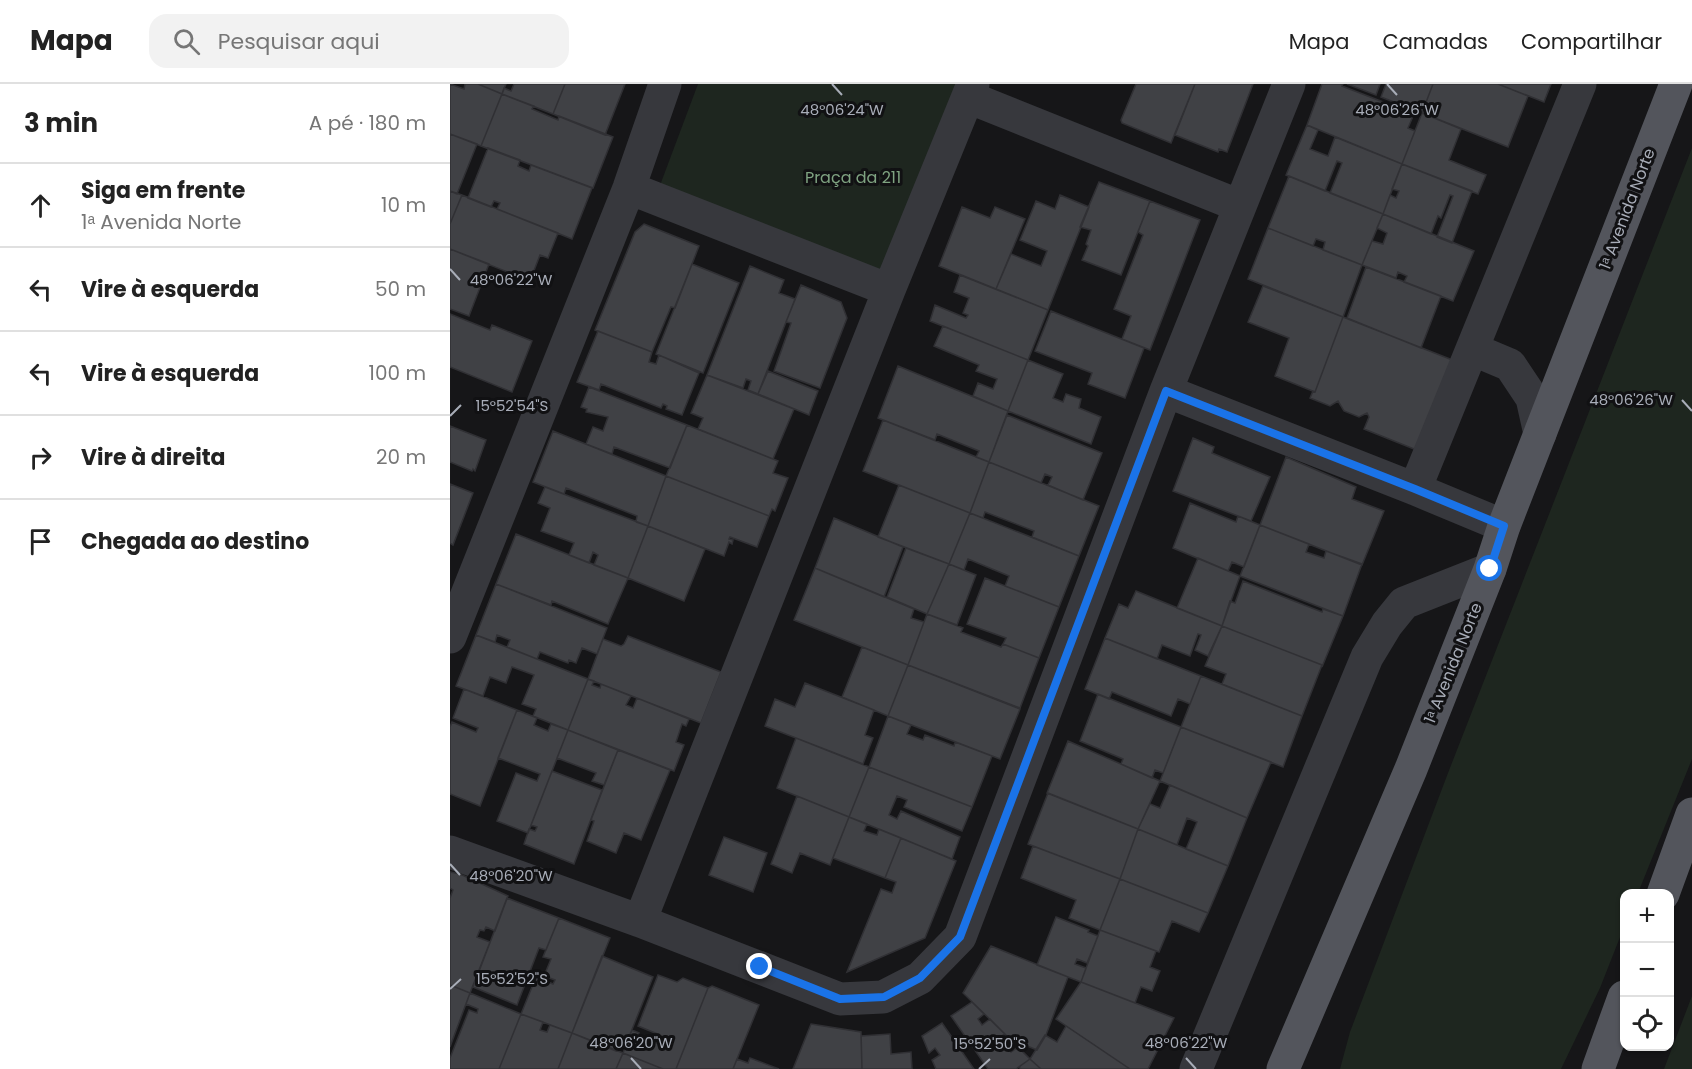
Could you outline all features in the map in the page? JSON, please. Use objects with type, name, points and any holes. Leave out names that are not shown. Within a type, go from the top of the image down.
[{"type":"main road","name":"1ᵃ Avenida Norte","points":[[1283,1069],[1411,769],[1676,84]]},
{"type":"main road","points":[[1664,889],[1692,814]]},
{"type":"main road","points":[[1598,1069],[1620,1008]]},
{"type":"street","points":[[450,638],[629,188],[665,84]]},
{"type":"street","points":[[450,852],[640,921],[840,999],[884,997],[920,978],[960,937],[1166,391],[1289,84]]},
{"type":"street","points":[[1415,489],[1580,84]]},
{"type":"street","points":[[640,921],[970,91],[1240,206]]},
{"type":"street","points":[[629,188],[889,290]]},
{"type":"street","points":[[1472,349],[1510,365],[1532,398],[1540,434]]},
{"type":"street","points":[[1166,391],[1504,526]]},
{"type":"street","points":[[1196,1069],[1367,657],[1387,624],[1404,603],[1490,569]]},
{"type":"green space","name":"Praça da 211","points":[[698,84],[989,84],[903,298],[656,196]]},
{"type":"green space","points":[[1692,148],[1692,759],[1640,889],[1620,889],[1620,937],[1600,988],[1561,1069],[1340,1069],[1350,1032],[1448,773]]},
{"type":"green space","points":[[1692,996],[1692,1069],[1664,1069],[1671,1051],[1674,1051],[1674,1043]]},
{"type":"building","points":[[450,84],[464,89],[465,84],[478,84],[502,94],[481,146],[450,134]]},
{"type":"building","points":[[478,84],[506,84],[502,94]]},
{"type":"building","points":[[514,84],[565,84],[553,114],[502,94],[504,88],[511,91]]},
{"type":"building","points":[[565,84],[625,84],[605,135],[553,114]]},
{"type":"building","points":[[1136,84],[1195,84],[1171,143],[1122,123],[1121,120]]},
{"type":"building","points":[[1195,84],[1253,84],[1227,152],[1219,149],[1218,152],[1175,135]]},
{"type":"building","points":[[1322,84],[1343,84],[1342,86],[1414,114],[1408,128],[1415,131],[1402,164],[1307,125]]},
{"type":"building","points":[[1347,84],[1380,84],[1376,95]]},
{"type":"building","points":[[1386,84],[1433,84],[1422,113],[1381,97]]},
{"type":"building","points":[[1433,84],[1498,84],[1528,96],[1508,147],[1422,113]]},
{"type":"building","points":[[1498,84],[1551,84],[1544,102]]},
{"type":"building","points":[[502,94],[534,106],[532,109],[558,120],[559,116],[613,137],[593,188],[481,146]]},
{"type":"building","points":[[1422,113],[1461,129],[1449,160],[1486,175],[1478,194],[1402,164]]},
{"type":"building","points":[[1307,125],[1318,130],[1310,149],[1328,156],[1335,137],[1402,164],[1383,214],[1330,193],[1342,163],[1337,161],[1325,191],[1286,175]]},
{"type":"building","points":[[450,134],[477,144],[457,194],[450,191]]},
{"type":"building","points":[[488,148],[520,160],[518,166],[529,171],[531,165],[592,188],[572,239],[497,209],[500,203],[494,201],[491,207],[468,198]]},
{"type":"building","points":[[1402,164],[1472,191],[1452,243],[1437,237],[1453,196],[1450,195],[1441,218],[1438,216],[1431,234],[1383,214],[1390,195],[1396,198],[1399,191],[1392,189]]},
{"type":"building","points":[[1289,176],[1383,214],[1362,265],[1323,250],[1325,242],[1316,239],[1313,246],[1268,228]]},
{"type":"building","points":[[1099,182],[1150,201],[1121,275],[1082,260],[1091,230],[1080,227]]},
{"type":"building","points":[[450,191],[462,195],[450,224]]},
{"type":"building","points":[[462,195],[558,233],[548,258],[540,255],[530,281],[450,249],[450,224]]},
{"type":"building","points":[[1060,195],[1089,207],[1048,310],[996,289],[1011,254],[1041,266],[1047,251],[1020,240],[1036,201],[1055,209]]},
{"type":"building","points":[[1150,201],[1200,220],[1150,350],[1122,339],[1131,316],[1114,309],[1143,235],[1138,232]]},
{"type":"building","points":[[962,207],[990,218],[995,207],[1025,219],[996,289],[939,266]]},
{"type":"building","points":[[1383,214],[1474,251],[1453,301],[1404,282],[1407,276],[1398,272],[1396,278],[1362,265],[1372,241],[1383,244],[1387,233],[1377,228]]},
{"type":"building","points":[[644,224],[699,246],[675,308],[671,307],[652,352],[595,330],[635,232]]},
{"type":"building","points":[[1268,228],[1362,265],[1343,317],[1248,279]]},
{"type":"building","points":[[450,249],[489,264],[469,316],[450,309]]},
{"type":"building","points":[[692,264],[739,283],[703,373],[656,354]]},
{"type":"building","points":[[750,266],[784,280],[779,293],[795,299],[758,394],[748,390],[751,381],[746,379],[743,388],[707,375]]},
{"type":"building","points":[[1366,267],[1441,296],[1421,348],[1347,318]]},
{"type":"building","points":[[960,275],[1048,310],[1028,360],[930,321],[935,305],[966,318],[968,315],[963,313],[969,298],[954,292]]},
{"type":"building","points":[[801,285],[841,302],[847,318],[820,388],[774,371],[791,323],[786,322]]},
{"type":"building","points":[[1263,286],[1343,317],[1315,392],[1275,376],[1289,338],[1248,322]]},
{"type":"building","points":[[1051,311],[1144,348],[1125,398],[1088,384],[1092,373],[1035,351]]},
{"type":"building","points":[[450,314],[490,330],[492,325],[532,341],[512,392],[450,367]]},
{"type":"building","points":[[1343,317],[1455,361],[1419,451],[1364,429],[1369,417],[1367,413],[1359,417],[1344,411],[1338,401],[1330,406],[1310,398],[1313,391],[1315,392]]},
{"type":"building","points":[[943,326],[1028,360],[1008,411],[973,396],[978,383],[993,389],[997,379],[976,371],[979,365],[934,346]]},
{"type":"building","points":[[598,331],[652,352],[649,362],[656,364],[659,355],[699,373],[682,415],[666,409],[667,406],[663,404],[661,408],[601,384],[599,390],[577,382]]},
{"type":"building","points":[[1028,360],[1063,374],[1053,398],[1063,402],[1066,394],[1081,399],[1079,408],[1101,417],[1091,444],[1008,411]]},
{"type":"building","points":[[898,366],[1008,411],[989,462],[976,457],[979,451],[937,434],[935,440],[878,418]]},
{"type":"building","points":[[768,371],[818,391],[809,415],[758,394]]},
{"type":"building","points":[[707,375],[794,409],[773,459],[698,429],[703,418],[691,413]]},
{"type":"building","points":[[589,387],[687,425],[670,468],[614,447],[612,454],[586,444],[593,427],[603,431],[608,417],[586,412],[587,409],[581,407]]},
{"type":"building","points":[[1007,415],[1102,453],[1083,500],[1048,485],[1052,477],[1045,474],[1041,483],[989,462]]},
{"type":"building","points":[[883,420],[989,462],[970,513],[863,471]]},
{"type":"building","points":[[687,425],[778,461],[773,473],[788,478],[775,511],[772,509],[769,516],[666,476]]},
{"type":"building","points":[[450,426],[486,440],[475,471],[450,462]]},
{"type":"building","points":[[553,431],[666,476],[648,526],[636,522],[637,516],[566,488],[564,494],[533,482]]},
{"type":"building","points":[[1193,438],[1214,447],[1212,453],[1270,477],[1251,521],[1173,491]]},
{"type":"building","points":[[1286,457],[1356,487],[1352,499],[1384,511],[1362,565],[1260,525]]},
{"type":"building","points":[[989,462],[1099,506],[1079,556],[1032,537],[1034,531],[985,512],[983,518],[970,513]]},
{"type":"building","points":[[666,476],[769,516],[757,547],[730,537],[729,539],[733,540],[732,544],[729,542],[724,556],[648,526]]},
{"type":"building","points":[[450,484],[473,493],[453,545],[450,543]]},
{"type":"building","points":[[899,485],[970,513],[949,564],[878,537]]},
{"type":"building","points":[[545,487],[648,526],[628,578],[594,565],[598,555],[593,552],[589,563],[569,555],[574,543],[541,531],[550,508],[538,503]]},
{"type":"building","points":[[1190,503],[1236,522],[1238,516],[1260,525],[1244,567],[1232,562],[1228,571],[1173,548]]},
{"type":"building","points":[[970,513],[1079,556],[1059,607],[1005,586],[1009,576],[968,559],[964,570],[949,564]]},
{"type":"building","points":[[834,518],[903,547],[884,597],[815,568]]},
{"type":"building","points":[[1260,525],[1309,544],[1306,552],[1324,558],[1326,551],[1362,564],[1343,616],[1240,576]]},
{"type":"building","points":[[648,526],[705,549],[684,601],[628,578]]},
{"type":"building","points":[[516,534],[628,578],[608,624],[552,601],[551,605],[496,584]]},
{"type":"building","points":[[906,548],[949,564],[927,614],[887,597]]},
{"type":"building","points":[[1198,558],[1240,576],[1222,626],[1177,608]]},
{"type":"building","points":[[949,564],[976,575],[957,625],[927,614]]},
{"type":"building","points":[[815,568],[914,609],[911,618],[924,622],[908,665],[794,620]]},
{"type":"building","points":[[985,578],[1059,607],[1039,658],[1003,644],[1006,638],[967,624]]},
{"type":"building","points":[[1243,581],[1322,612],[1323,609],[1343,616],[1322,667],[1322,665],[1222,626],[1230,601],[1235,603]]},
{"type":"building","points":[[496,584],[607,628],[597,654],[582,648],[576,663],[569,660],[568,663],[540,652],[537,659],[507,647],[510,640],[497,635],[495,642],[476,635]]},
{"type":"building","points":[[1136,591],[1222,626],[1208,656],[1195,650],[1201,635],[1198,634],[1190,656],[1162,645],[1157,659],[1105,638],[1119,604],[1128,608]]},
{"type":"building","points":[[927,614],[963,628],[961,632],[1001,647],[1003,644],[1039,658],[1020,708],[908,665]]},
{"type":"building","points":[[1222,626],[1322,665],[1302,716],[1222,684],[1226,674],[1205,666]]},
{"type":"building","points":[[476,635],[588,679],[568,730],[533,716],[536,709],[522,704],[534,675],[512,667],[506,683],[490,677],[483,696],[456,686]]},
{"type":"building","points":[[628,636],[721,672],[701,723],[588,679],[603,639],[621,646]]},
{"type":"building","points":[[1105,638],[1201,676],[1190,704],[1178,699],[1171,716],[1112,692],[1109,699],[1085,689]]},
{"type":"building","points":[[862,647],[908,665],[888,716],[842,697]]},
{"type":"building","points":[[908,665],[1020,709],[1000,759],[888,716]]},
{"type":"building","points":[[1201,676],[1302,716],[1283,767],[1181,727]]},
{"type":"building","points":[[588,679],[594,681],[592,685],[600,688],[601,684],[631,696],[626,705],[633,708],[637,698],[689,719],[686,726],[682,724],[676,742],[684,745],[674,771],[568,730]]},
{"type":"building","points":[[805,683],[874,710],[865,735],[873,738],[863,764],[765,726],[775,699],[795,707]]},
{"type":"building","points":[[464,689],[517,710],[480,806],[450,794],[450,727],[452,722],[476,732],[478,728],[453,718]]},
{"type":"building","points":[[1098,694],[1181,727],[1163,773],[1155,770],[1152,778],[1121,764],[1123,759],[1080,741]]},
{"type":"building","points":[[517,710],[537,718],[534,725],[548,731],[551,724],[568,730],[528,833],[497,821],[516,773],[537,781],[540,774],[498,758]]},
{"type":"building","points":[[888,716],[911,725],[907,734],[923,740],[925,735],[954,746],[955,742],[992,756],[972,807],[869,767]]},
{"type":"building","points":[[1181,727],[1271,762],[1247,818],[1160,781]]},
{"type":"building","points":[[568,730],[618,750],[604,785],[592,781],[596,773],[557,758]]},
{"type":"building","points":[[796,738],[869,767],[849,817],[777,788]]},
{"type":"building","points":[[1068,741],[1160,781],[1138,829],[1047,793]]},
{"type":"building","points":[[618,750],[670,770],[641,840],[624,833],[616,853],[587,841],[594,821],[591,820]]},
{"type":"building","points":[[869,767],[972,807],[962,831],[904,807],[907,800],[897,796],[889,815],[897,819],[901,811],[960,837],[952,859],[849,817]]},
{"type":"building","points":[[552,771],[602,790],[574,864],[524,844],[529,829],[535,831],[537,827],[531,825]]},
{"type":"building","points":[[1170,785],[1247,818],[1228,866],[1186,849],[1197,822],[1187,818],[1177,845],[1138,829],[1150,804],[1160,808]]},
{"type":"building","points":[[1048,793],[1138,829],[1120,879],[1028,844]]},
{"type":"building","points":[[797,796],[849,817],[830,865],[800,853],[792,873],[771,864]]},
{"type":"building","points":[[849,817],[867,824],[864,831],[877,835],[879,829],[901,838],[885,878],[833,858]]},
{"type":"building","points":[[1138,829],[1228,866],[1208,913],[1120,879]]},
{"type":"building","points":[[724,837],[767,853],[753,892],[709,875]]},
{"type":"building","points":[[901,838],[956,861],[925,938],[847,972],[881,889],[892,893],[896,882],[885,878]]},
{"type":"building","points":[[1033,846],[1120,879],[1100,930],[1069,918],[1076,900],[1021,878]]},
{"type":"building","points":[[450,872],[460,874],[508,896],[495,931],[486,927],[484,931],[480,930],[477,937],[490,942],[470,993],[450,985],[450,898],[453,890],[450,888]]},
{"type":"building","points":[[1120,879],[1208,913],[1199,932],[1172,921],[1159,952],[1100,930]]},
{"type":"building","points":[[507,898],[559,918],[546,950],[539,948],[517,1005],[473,987]]},
{"type":"building","points":[[1056,917],[1098,936],[1087,963],[1077,959],[1075,964],[1086,968],[1081,982],[1037,965]]},
{"type":"building","points":[[559,918],[610,938],[572,1033],[521,1014],[536,977],[553,984],[555,980],[544,976],[551,959],[543,957]]},
{"type":"building","points":[[1100,930],[1156,951],[1150,967],[1160,971],[1152,991],[1141,987],[1135,1003],[1081,982]]},
{"type":"building","points":[[991,946],[1068,977],[1046,1035],[1037,1050],[1010,1039],[963,993]]},
{"type":"building","points":[[602,956],[653,977],[627,1042],[621,1039],[616,1051],[572,1033]]},
{"type":"building","points":[[658,975],[677,982],[683,978],[708,988],[676,1069],[663,1069],[623,1053],[632,1030],[657,1043],[660,1035],[638,1026]]},
{"type":"building","points":[[1081,982],[1174,1018],[1148,1069],[1130,1069],[1056,1019]]},
{"type":"building","points":[[450,985],[470,993],[450,1047]]},
{"type":"building","points":[[712,986],[759,1005],[733,1069],[676,1069],[708,988]]},
{"type":"building","points":[[470,993],[521,1014],[499,1069],[450,1069],[450,1058],[469,1010],[477,1013],[478,1009],[466,1004]]},
{"type":"building","points":[[972,1002],[984,1014],[978,1019],[982,1025],[990,1019],[1005,1034],[1000,1037],[1011,1052],[1018,1047],[1030,1059],[1016,1069],[988,1069],[951,1016]]},
{"type":"building","points":[[521,1014],[543,1022],[540,1030],[547,1032],[550,1025],[572,1033],[558,1069],[499,1069]]},
{"type":"building","points":[[942,1023],[974,1069],[936,1069],[932,1060],[940,1055],[935,1048],[929,1053],[922,1036]]},
{"type":"building","points":[[811,1024],[861,1032],[862,1069],[793,1069]]},
{"type":"building","points":[[1066,1026],[1130,1069],[1041,1069],[1030,1059],[1045,1035],[1057,1042]]},
{"type":"building","points":[[572,1033],[623,1053],[616,1069],[558,1069]]},
{"type":"building","points":[[890,1034],[891,1054],[911,1052],[912,1069],[862,1069],[861,1036]]},
{"type":"building","points":[[623,1053],[663,1069],[616,1069]]},
{"type":"building","points":[[750,1058],[779,1069],[733,1069],[737,1059],[748,1063]]},
{"type":"building","points":[[1030,1059],[1041,1069],[1021,1069],[1019,1067]]},
{"type":"route","points":[[760,967],[840,999],[884,997],[920,978],[960,937],[1166,391],[1504,526],[1490,569]]}]
